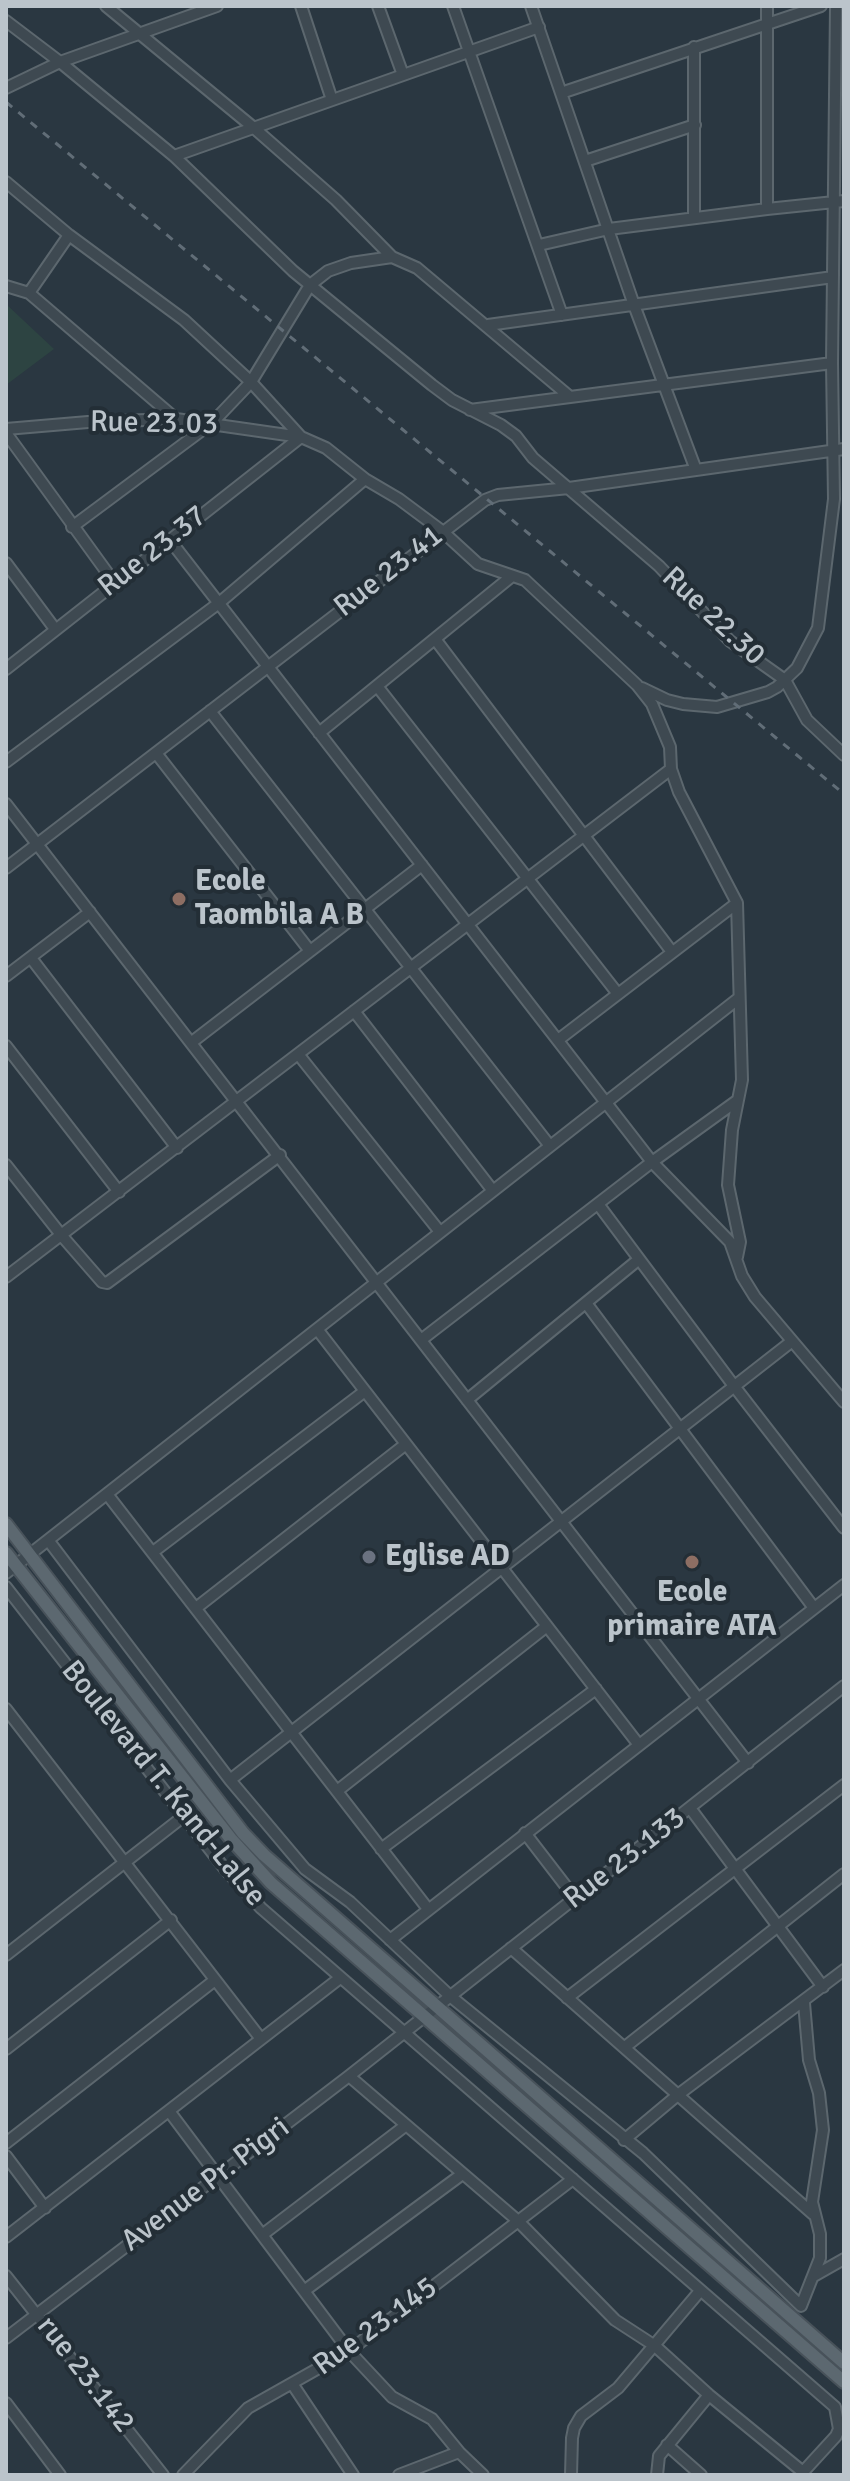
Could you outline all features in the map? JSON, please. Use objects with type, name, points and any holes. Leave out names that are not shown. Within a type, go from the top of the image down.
[{"type":"main road","points":[[6,1524],[243,1833],[436,2007],[844,2363]]},
{"type":"main road","points":[[6,1553],[11,1569],[231,1839],[271,1883],[844,2382]]},
{"type":"street","points":[[106,6],[254,128],[336,200],[392,257],[417,268],[569,396]]},
{"type":"street","points":[[6,88],[60,62],[217,6]]},
{"type":"street","points":[[301,6],[332,100]]},
{"type":"street","points":[[378,6],[403,75]]},
{"type":"street","points":[[453,6],[562,315]]},
{"type":"street","points":[[531,6],[634,305],[696,470]]},
{"type":"street","points":[[767,6],[767,209]]},
{"type":"street","points":[[561,93],[821,6]]},
{"type":"street","points":[[637,685],[667,700],[717,707],[768,692],[785,680],[808,649],[822,611],[839,450],[832,363],[833,277],[839,202],[836,6]]},
{"type":"street","name":"Rue 22.30","points":[[6,21],[174,156],[310,285],[442,394],[508,429],[533,458],[659,566],[741,651],[785,680],[807,720],[844,755]]},
{"type":"street","points":[[174,156],[539,27]]},
{"type":"street","points":[[694,47],[694,218]]},
{"type":"street","points":[[585,161],[695,125]]},
{"type":"street","points":[[6,182],[69,235],[184,320],[251,382],[301,437],[326,448],[365,479],[399,499],[442,531],[478,564],[525,580],[637,685],[661,720],[670,747],[671,769],[697,831],[737,903],[742,1080],[732,1130],[728,1185],[740,1242],[737,1257]]},
{"type":"street","points":[[539,245],[609,229],[839,202]]},
{"type":"street","points":[[29,293],[69,235]]},
{"type":"street","points":[[72,527],[213,422],[251,382],[310,285],[328,271],[339,267],[392,257]]},
{"type":"street","points":[[488,325],[833,277]]},
{"type":"street","points":[[6,286],[29,293],[176,419]]},
{"type":"street","points":[[470,410],[832,363]]},
{"type":"street","name":"Rue 23.03","points":[[6,431],[100,421],[176,419],[301,437]]},
{"type":"street","points":[[6,431],[114,582]]},
{"type":"street","name":"Rue 23.37","points":[[6,669],[301,437]]},
{"type":"street","name":"Rue 23.41","points":[[6,868],[485,500],[498,495],[839,450]]},
{"type":"street","points":[[6,762],[219,603],[365,479]]},
{"type":"street","points":[[169,539],[605,1103],[652,1162],[724,1236],[737,1257],[742,1276],[791,1342],[844,1402]]},
{"type":"street","points":[[6,563],[55,629]]},
{"type":"street","points":[[319,733],[512,576]]},
{"type":"street","points":[[435,639],[672,952]]},
{"type":"street","points":[[377,686],[618,994]]},
{"type":"street","points":[[210,711],[550,1146]]},
{"type":"street","points":[[156,753],[310,951]]},
{"type":"street","points":[[6,1277],[671,769]]},
{"type":"street","points":[[6,804],[748,1763]]},
{"type":"street","points":[[192,1042],[422,865]]},
{"type":"street","points":[[558,1040],[737,903]]},
{"type":"street","points":[[6,976],[90,912]]},
{"type":"street","points":[[31,958],[177,1148]]},
{"type":"street","points":[[11,1569],[739,998]]},
{"type":"street","points":[[354,1011],[493,1191]]},
{"type":"street","points":[[6,1046],[119,1192]]},
{"type":"street","points":[[298,1054],[440,1232]]},
{"type":"street","points":[[421,1340],[652,1162],[738,1100]]},
{"type":"street","points":[[6,1165],[102,1282],[109,1283],[280,1155]]},
{"type":"street","points":[[598,1204],[844,1528]]},
{"type":"street","points":[[467,1400],[638,1260]]},
{"type":"street","points":[[586,1303],[814,1608]]},
{"type":"street","points":[[317,1329],[639,1745]]},
{"type":"street","points":[[230,1780],[791,1342]]},
{"type":"street","points":[[153,1552],[365,1391]]},
{"type":"street","points":[[196,1608],[406,1444]]},
{"type":"street","points":[[107,1494],[428,1909]]},
{"type":"street","points":[[48,1540],[230,1780],[305,1869],[350,1902],[450,1996],[643,2153],[801,2306]]},
{"type":"street","points":[[390,1940],[844,1585]]},
{"type":"street","name":"Boulevard T. Kand-Lalse","points":[[6,1587],[242,1888],[283,1929],[405,2031],[835,2407],[839,2429],[836,2436],[803,2474]]},
{"type":"street","points":[[337,1791],[547,1626]]},
{"type":"street","name":"Rue 23.133","points":[[405,2031],[844,1686]]},
{"type":"street","points":[[381,1849],[596,1689]]},
{"type":"street","points":[[6,1709],[261,2039]]},
{"type":"street","points":[[567,1998],[844,1785]]},
{"type":"street","points":[[690,1808],[823,1987]]},
{"type":"street","points":[[6,1955],[184,1816]]},
{"type":"street","points":[[525,1833],[575,1898]]},
{"type":"street","points":[[625,2047],[844,1874]]},
{"type":"street","points":[[6,2049],[171,1920]]},
{"type":"street","points":[[511,1948],[813,2214]]},
{"type":"street","points":[[624,2140],[679,2094],[844,1970]]},
{"type":"street","points":[[6,2237],[340,1978]]},
{"type":"street","points":[[6,2143],[215,1980]]},
{"type":"street","points":[[796,2340],[801,2306],[814,2276],[821,2246],[813,2214],[814,2185],[823,2130],[822,2105],[809,2060],[804,2003]]},
{"type":"street","name":"Avenue Pr. Pigri","points":[[6,2338],[405,2031]]},
{"type":"street","points":[[349,2076],[517,2220],[601,2308],[632,2333],[655,2346],[803,2474]]},
{"type":"street","points":[[169,2111],[349,2351],[392,2397],[424,2413],[439,2426],[459,2452],[483,2475]]},
{"type":"street","points":[[262,2235],[405,2126]]},
{"type":"street","points":[[6,2156],[45,2208]]},
{"type":"street","points":[[304,2291],[461,2175]]},
{"type":"street","name":"Rue 23.145","points":[[183,2475],[248,2408],[349,2351],[573,2179]]},
{"type":"street","points":[[814,2276],[844,2259]]},
{"type":"street","name":"rue 23.142","points":[[6,2276],[163,2475]]},
{"type":"street","points":[[571,2475],[572,2438],[581,2416],[618,2388],[700,2291]]},
{"type":"street","points":[[293,2385],[353,2475]]},
{"type":"street","points":[[657,2475],[656,2460],[709,2395]]},
{"type":"street","points":[[6,2403],[60,2475]]},
{"type":"street","points":[[667,2445],[701,2475]]},
{"type":"street","points":[[399,2475],[459,2452]]},
{"type":"green space","points":[[6,304],[54,349],[6,385]]},
{"type":"railway","points":[[6,102],[844,794]]},
{"type":"place","name":"Ecole Taombila A B","points":[[179,899]]},
{"type":"place","name":"Eglise AD","points":[[369,1557]]},
{"type":"place","name":"Ecole primaire ATA","points":[[692,1562]]}]
